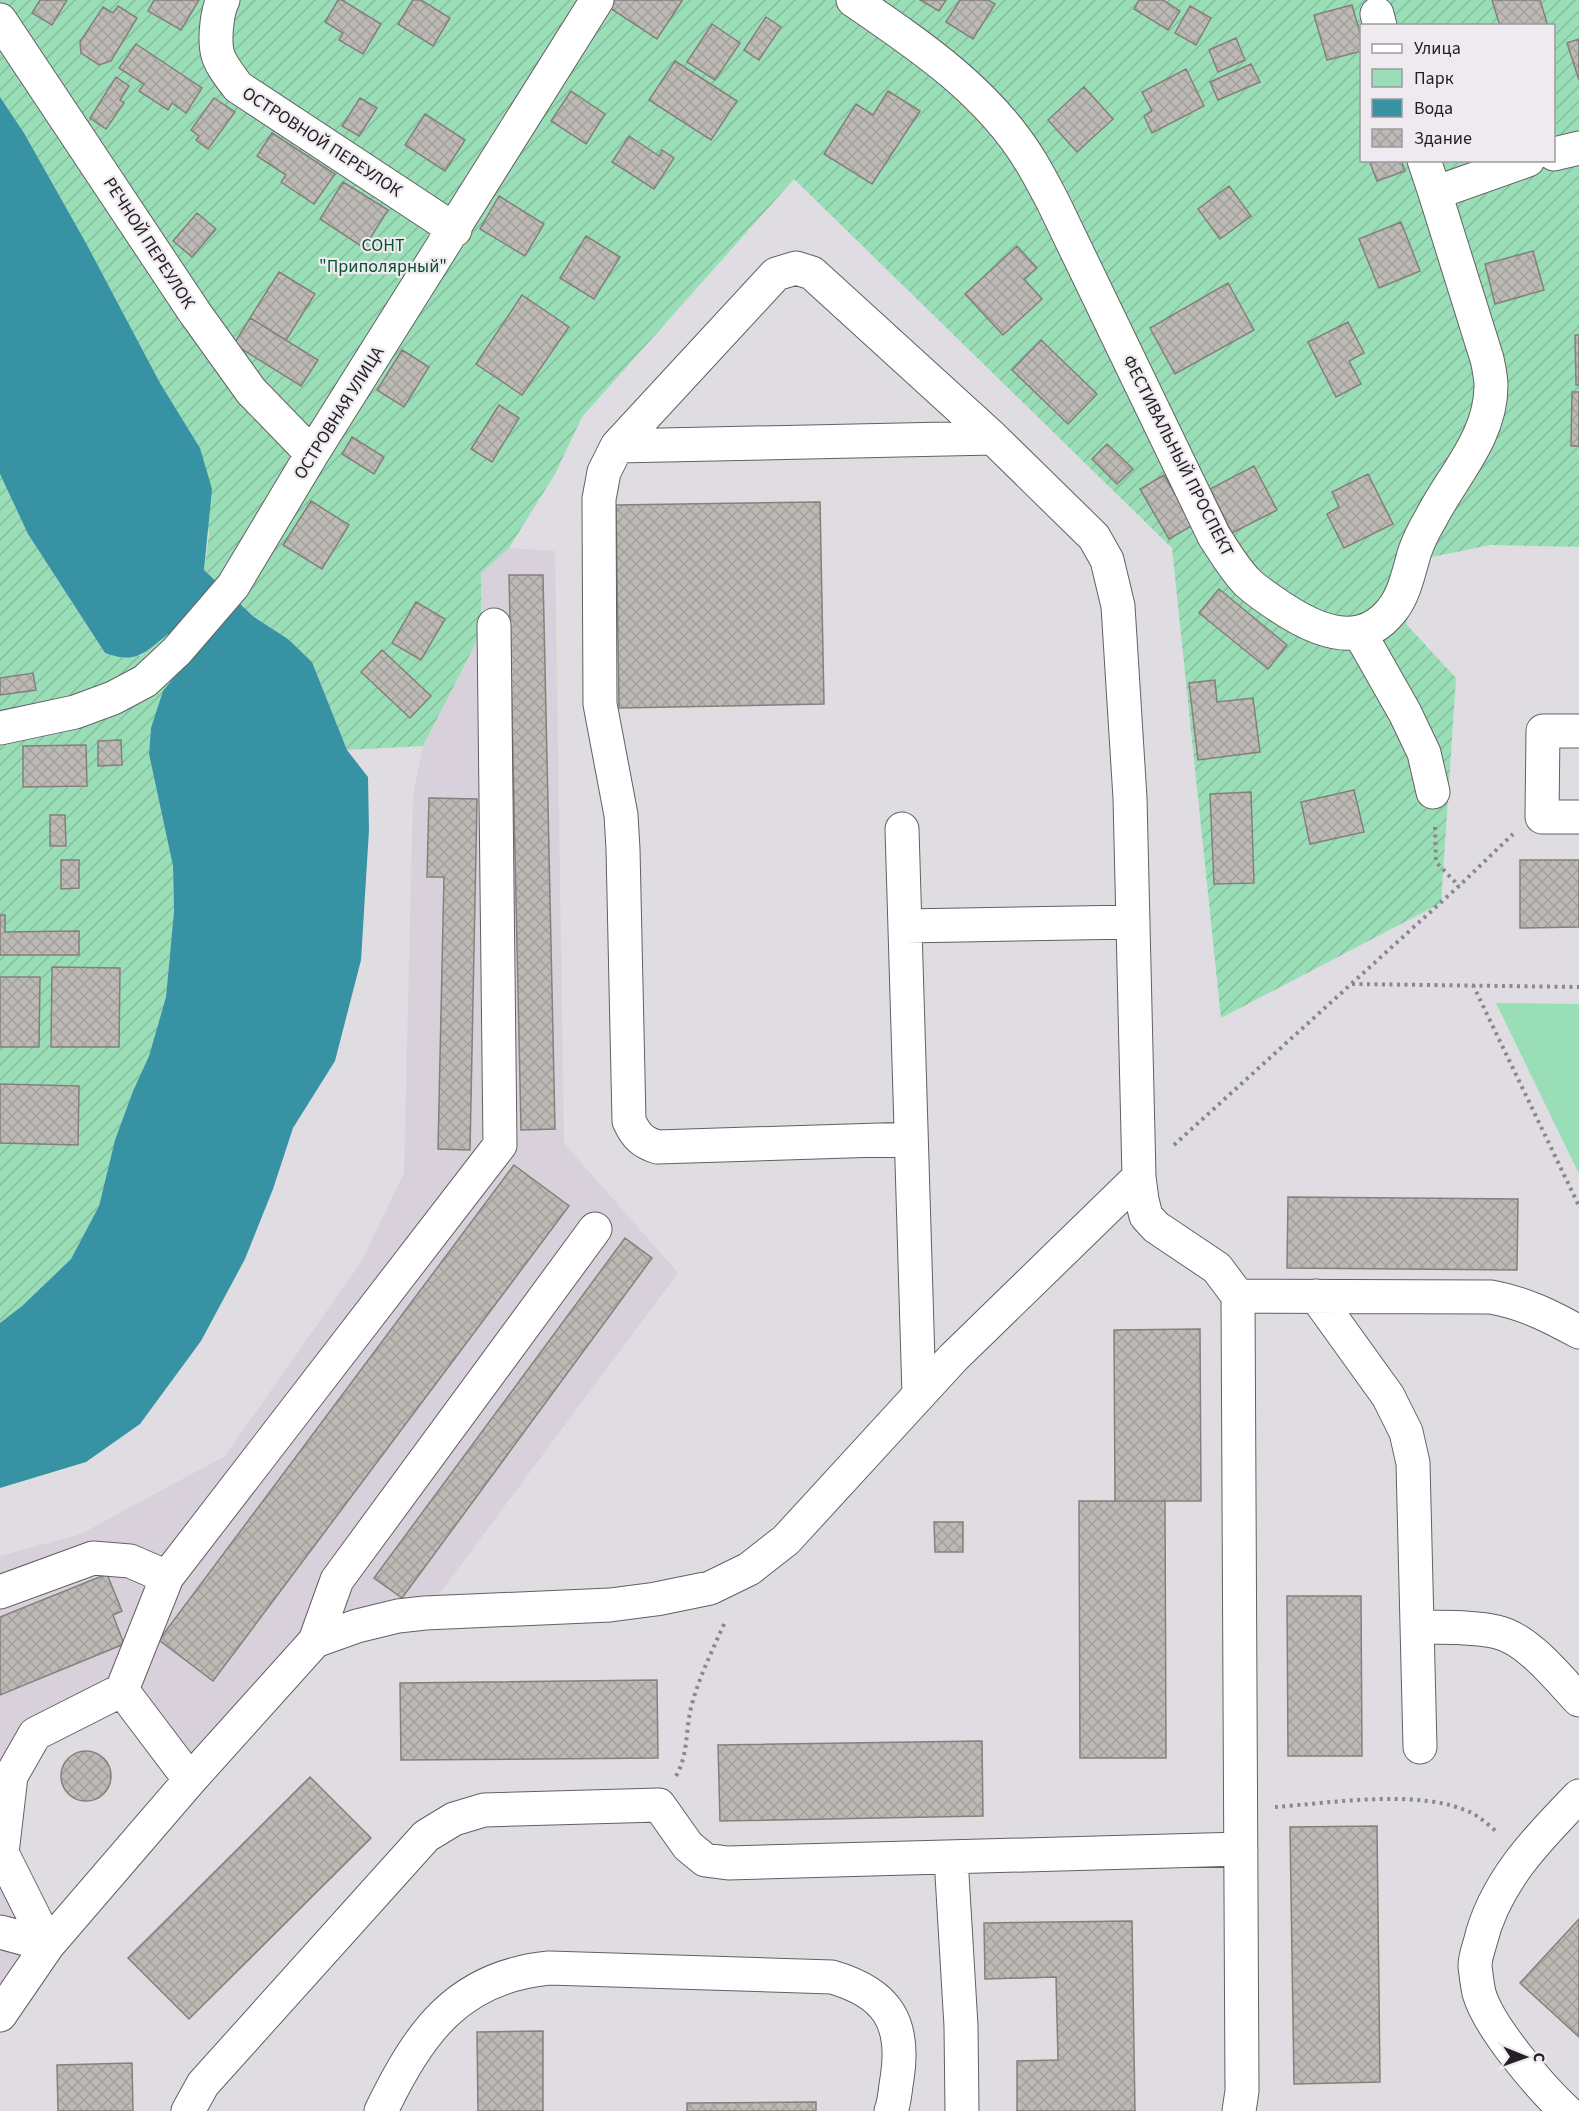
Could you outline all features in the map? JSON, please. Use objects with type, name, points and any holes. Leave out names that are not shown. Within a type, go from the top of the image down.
[{"type":"lane","name":"ОСТРОВНОЙ ПЕРЕУЛОК","points":[[223,0],[217,26],[216,52],[222,67],[238,87],[455,230]]},
{"type":"lane","name":"ОСТРОВНАЯ УЛИЦА","points":[[0,728],[75,712],[113,698],[145,681],[177,651],[233,586],[312,454],[455,230],[597,0]]},
{"type":"lane","name":"ФЕСТИВАЛЬНЫЙ ПРОСПЕКТ","points":[[853,0],[942,63],[977,94],[1004,124],[1030,161],[1053,202],[1214,536],[1228,559],[1247,582],[1301,620],[1320,629],[1339,634],[1359,632],[1378,625],[1394,609],[1416,548],[1432,516],[1480,437],[1487,414],[1491,386],[1487,359],[1425,162]]},
{"type":"lane","name":"РЕЧНОЙ ПЕРЕУЛОК","points":[[0,20],[195,313],[251,391],[312,454]]},
{"type":"lane","points":[[1555,154],[1579,148]]},
{"type":"lane","points":[[1435,194],[1523,162]]},
{"type":"lane","points":[[911,1139],[657,1147],[644,1143],[635,1134],[629,1121],[624,849],[621,815],[600,704],[598,499],[604,472],[618,446],[776,274],[796,268],[812,273],[993,438],[1094,537],[1107,560],[1118,606],[1130,798],[1139,1177],[1142,1200],[1146,1216],[1156,1227],[1217,1268],[1238,1296],[1242,2091],[1239,2111]]},
{"type":"lane","points":[[618,446],[993,438]]},
{"type":"lane","points":[[48,1945],[1,1853],[6,1774],[35,1734],[122,1690],[167,1577],[500,1145],[495,625]]},
{"type":"lane","points":[[1359,632],[1405,713],[1424,753],[1433,792]]},
{"type":"lane","points":[[1579,731],[1544,731],[1542,817],[1579,817]]},
{"type":"lane","points":[[902,830],[919,1395]]},
{"type":"lane","points":[[905,926],[1133,922]]},
{"type":"lane","points":[[315,1641],[357,1626],[416,1614],[610,1605],[673,1596],[710,1588],[749,1569],[786,1540],[953,1358],[1139,1177]]},
{"type":"lane","points":[[0,2015],[48,1945],[190,1780],[315,1641],[337,1580],[595,1229]]},
{"type":"lane","points":[[1238,1296],[1491,1297],[1516,1301],[1545,1312],[1579,1332]]},
{"type":"lane","points":[[1316,1296],[1388,1396],[1406,1432],[1413,1463],[1420,1747]]},
{"type":"lane","points":[[0,1592],[93,1558],[130,1561],[167,1577]]},
{"type":"lane","points":[[1417,1627],[1499,1632],[1523,1645],[1579,1700]]},
{"type":"lane","points":[[122,1690],[190,1780]]},
{"type":"lane","points":[[1566,2111],[1550,2096],[1496,2028],[1479,1994],[1475,1963],[1484,1924],[1509,1876],[1539,1838],[1579,1796]]},
{"type":"lane","points":[[188,2111],[203,2084],[426,1836],[454,1819],[484,1810],[659,1805],[688,1846],[705,1860],[728,1863],[1241,1849]]},
{"type":"lane","points":[[951,1858],[961,2026],[962,2111]]},
{"type":"lane","points":[[0,1932],[48,1945]]},
{"type":"lane","points":[[381,2111],[396,2079],[414,2050],[435,2024],[460,2001],[479,1987],[501,1977],[523,1971],[549,1968],[832,1977],[855,1983],[875,1997],[891,2016],[899,2041],[898,2070],[891,2111]]},
{"type":"path","points":[[1433,792],[1436,862],[1459,886]]},
{"type":"path","points":[[1139,1177],[1512,835],[1542,817]]},
{"type":"path","points":[[1352,984],[1579,987]]},
{"type":"path","points":[[1473,985],[1579,1206]]},
{"type":"path","points":[[659,1805],[680,1769],[685,1754],[691,1707],[700,1678],[749,1569]]},
{"type":"path","points":[[1241,1809],[1396,1799],[1440,1802],[1474,1814],[1526,1854]]},
{"type":"shaded area","points":[[509,548],[555,551],[564,1143],[678,1273],[425,1613],[315,1641],[190,1780],[122,1690],[35,1734],[2,1853],[48,1945],[0,2015],[0,1556],[81,1534],[225,1456],[361,1262],[404,1173],[413,796],[423,746],[481,633],[480,573]]},
{"type":"green space","name":"СОНТ \"Приполярный\"","points":[[0,0],[1579,0],[1579,547],[1490,545],[1427,558],[1406,624],[1456,678],[1441,903],[1221,1018],[1172,548],[794,179],[582,417],[555,474],[509,548],[481,573],[481,633],[423,746],[347,750],[312,662],[288,639],[254,617],[204,570],[209,535],[200,448],[160,383],[86,243],[24,133],[0,97]]},
{"type":"green space","points":[[0,474],[28,534],[105,653],[140,656],[168,634],[187,661],[151,728],[149,754],[173,866],[174,911],[166,997],[149,1056],[115,1140],[99,1206],[71,1259],[22,1306],[0,1323]]},
{"type":"green space","points":[[1496,1003],[1579,1004],[1579,1174]]},
{"type":"water","points":[[0,97],[24,133],[86,243],[160,383],[200,448],[212,489],[204,570],[254,617],[288,639],[312,662],[347,750],[368,777],[369,830],[361,960],[335,1061],[293,1128],[273,1189],[245,1259],[201,1341],[140,1424],[86,1462],[0,1488],[0,1323],[22,1306],[71,1259],[99,1206],[115,1140],[149,1056],[166,997],[174,911],[173,866],[149,754],[151,728],[163,691],[187,661],[168,634],[139,655],[125,657],[105,653],[28,534],[0,474]]},
{"type":"building","points":[[40,0],[67,0],[52,25],[32,13]]},
{"type":"building","points":[[154,0],[199,0],[181,30],[148,11]]},
{"type":"building","points":[[338,0],[342,0],[381,24],[363,54],[339,40],[343,33],[325,22]]},
{"type":"building","points":[[413,0],[421,0],[450,18],[433,46],[398,24]]},
{"type":"building","points":[[610,0],[682,1],[657,39],[607,6]]},
{"type":"building","points":[[920,0],[946,0],[939,11]]},
{"type":"building","points":[[960,0],[988,0],[995,4],[973,39],[946,22]]},
{"type":"building","points":[[1139,0],[1163,0],[1180,11],[1168,30],[1134,9]]},
{"type":"building","points":[[1492,0],[1540,0],[1547,24],[1499,24]]},
{"type":"building","points":[[1352,5],[1360,33],[1360,52],[1327,60],[1314,15]]},
{"type":"building","points":[[118,6],[137,18],[111,61],[99,65],[81,53],[80,42],[103,7],[113,13]]},
{"type":"building","points":[[1190,6],[1211,18],[1196,45],[1175,33]]},
{"type":"building","points":[[766,17],[781,27],[759,60],[744,50]]},
{"type":"building","points":[[712,24],[740,43],[715,80],[687,62]]},
{"type":"building","points":[[1236,38],[1245,60],[1218,72],[1209,50]]},
{"type":"building","points":[[1579,39],[1579,80],[1567,43]]},
{"type":"building","points":[[136,44],[202,88],[186,113],[172,103],[168,110],[139,91],[144,84],[119,68]]},
{"type":"building","points":[[675,61],[737,101],[711,140],[649,100]]},
{"type":"building","points":[[1251,64],[1260,82],[1218,100],[1210,82]]},
{"type":"building","points":[[1186,69],[1204,106],[1152,133],[1144,116],[1152,111],[1142,92]]},
{"type":"building","points":[[116,77],[129,86],[120,100],[124,103],[106,129],[90,118]]},
{"type":"building","points":[[1084,87],[1113,119],[1077,152],[1048,120]]},
{"type":"building","points":[[571,91],[605,114],[586,144],[551,121]]},
{"type":"building","points":[[888,91],[920,111],[872,184],[824,154],[856,104],[873,115]]},
{"type":"building","points":[[214,98],[235,112],[208,149],[196,140],[199,136],[191,130]]},
{"type":"building","points":[[360,98],[377,108],[359,136],[342,126]]},
{"type":"building","points":[[425,114],[465,140],[445,171],[405,145]]},
{"type":"building","points":[[272,133],[335,174],[314,204],[281,182],[286,175],[257,156]]},
{"type":"building","points":[[629,136],[659,156],[662,150],[674,158],[654,189],[612,162]]},
{"type":"building","points":[[1370,162],[1402,162],[1405,171],[1377,181]]},
{"type":"building","points":[[343,182],[388,210],[364,248],[320,219]]},
{"type":"building","points":[[1229,186],[1251,216],[1220,239],[1198,209]]},
{"type":"building","points":[[499,196],[544,224],[525,256],[480,229]]},
{"type":"building","points":[[197,213],[216,229],[192,257],[173,241]]},
{"type":"building","points":[[1401,222],[1420,271],[1379,288],[1359,239]]},
{"type":"building","points":[[586,236],[620,257],[594,299],[560,278]]},
{"type":"building","points":[[1017,246],[1037,268],[1024,279],[1042,299],[1003,335],[965,294]]},
{"type":"building","points":[[1533,251],[1544,290],[1495,304],[1485,264]]},
{"type":"building","points":[[279,272],[315,294],[286,340],[250,318]]},
{"type":"building","points":[[1228,283],[1254,330],[1175,374],[1150,328]]},
{"type":"building","points":[[522,295],[569,327],[522,395],[476,364]]},
{"type":"building","points":[[250,318],[318,360],[301,386],[234,344]]},
{"type":"building","points":[[1348,322],[1364,353],[1349,361],[1361,384],[1336,397],[1308,342]]},
{"type":"building","points":[[1575,335],[1579,335],[1579,385],[1576,385]]},
{"type":"building","points":[[1041,340],[1097,394],[1068,424],[1012,370]]},
{"type":"building","points":[[402,350],[429,367],[404,407],[377,390]]},
{"type":"building","points":[[1572,392],[1579,392],[1579,446],[1571,446]]},
{"type":"building","points":[[499,405],[519,418],[492,462],[471,449]]},
{"type":"building","points":[[352,437],[384,457],[374,474],[342,454]]},
{"type":"building","points":[[1107,444],[1133,469],[1117,484],[1092,459]]},
{"type":"building","points":[[1254,466],[1277,510],[1232,533],[1210,489]]},
{"type":"building","points":[[1368,474],[1393,524],[1344,548],[1327,514],[1339,507],[1332,492]]},
{"type":"building","points":[[1164,475],[1193,525],[1169,539],[1140,489]]},
{"type":"building","points":[[311,501],[349,525],[322,569],[283,545]]},
{"type":"building","points":[[820,502],[824,704],[619,708],[616,505]]},
{"type":"building","points":[[509,575],[543,575],[555,1129],[521,1130]]},
{"type":"building","points":[[1219,589],[1287,645],[1268,669],[1199,613]]},
{"type":"building","points":[[416,602],[445,619],[421,660],[392,643]]},
{"type":"building","points":[[382,650],[431,696],[410,718],[361,672]]},
{"type":"building","points":[[33,673],[36,690],[0,695],[0,678]]},
{"type":"building","points":[[1215,680],[1217,702],[1253,698],[1260,752],[1198,760],[1189,683]]},
{"type":"building","points":[[121,740],[122,765],[98,766],[98,741]]},
{"type":"building","points":[[86,745],[87,786],[23,787],[23,746]]},
{"type":"building","points":[[1354,790],[1364,832],[1310,844],[1301,802]]},
{"type":"building","points":[[1251,792],[1254,883],[1214,884],[1210,794]]},
{"type":"building","points":[[429,798],[477,799],[470,1150],[438,1149],[444,877],[427,877]]},
{"type":"building","points":[[50,815],[65,815],[66,846],[50,846]]},
{"type":"building","points":[[61,860],[79,860],[79,888],[61,889]]},
{"type":"building","points":[[1520,860],[1579,860],[1579,927],[1520,928]]},
{"type":"building","points":[[0,915],[5,915],[5,932],[79,931],[79,955],[0,955]]},
{"type":"building","points":[[52,967],[120,968],[119,1047],[51,1047]]},
{"type":"building","points":[[0,977],[40,977],[39,1047],[0,1047]]},
{"type":"building","points":[[0,1084],[79,1086],[78,1145],[0,1143]]},
{"type":"building","points":[[514,1165],[569,1206],[213,1681],[159,1640]]},
{"type":"building","points":[[1288,1197],[1518,1199],[1517,1270],[1287,1268]]},
{"type":"building","points":[[625,1238],[652,1258],[402,1598],[374,1578]]},
{"type":"building","points":[[1200,1329],[1201,1501],[1115,1501],[1114,1330]]},
{"type":"building","points":[[1079,1501],[1165,1501],[1166,1758],[1080,1758]]},
{"type":"building","points":[[934,1522],[963,1522],[963,1552],[935,1552]]},
{"type":"building","points":[[107,1574],[122,1611],[113,1615],[124,1644],[0,1695],[0,1617]]},
{"type":"building","points":[[1287,1596],[1361,1596],[1362,1756],[1288,1756]]},
{"type":"building","points":[[657,1680],[658,1758],[401,1760],[400,1683]]},
{"type":"building","points":[[982,1741],[983,1816],[720,1821],[718,1745]]},
{"type":"building","points":[[81,1751],[91,1751],[104,1758],[111,1771],[111,1781],[104,1794],[91,1801],[81,1801],[72,1797],[65,1790],[61,1781],[61,1771],[65,1762],[72,1755]]},
{"type":"building","points":[[310,1777],[371,1838],[189,2019],[128,1958]]},
{"type":"building","points":[[1377,1826],[1380,2082],[1294,2084],[1290,1827]]},
{"type":"building","points":[[1579,1919],[1579,2037],[1520,1983]]},
{"type":"building","points":[[1132,1921],[1135,2111],[1017,2111],[1017,2061],[1058,2060],[1056,1977],[985,1979],[984,1923]]},
{"type":"building","points":[[543,2031],[543,2111],[478,2111],[477,2032]]},
{"type":"building","points":[[132,2063],[133,2111],[58,2111],[57,2065]]},
{"type":"building","points":[[816,2102],[816,2111],[687,2111],[687,2103]]}]
